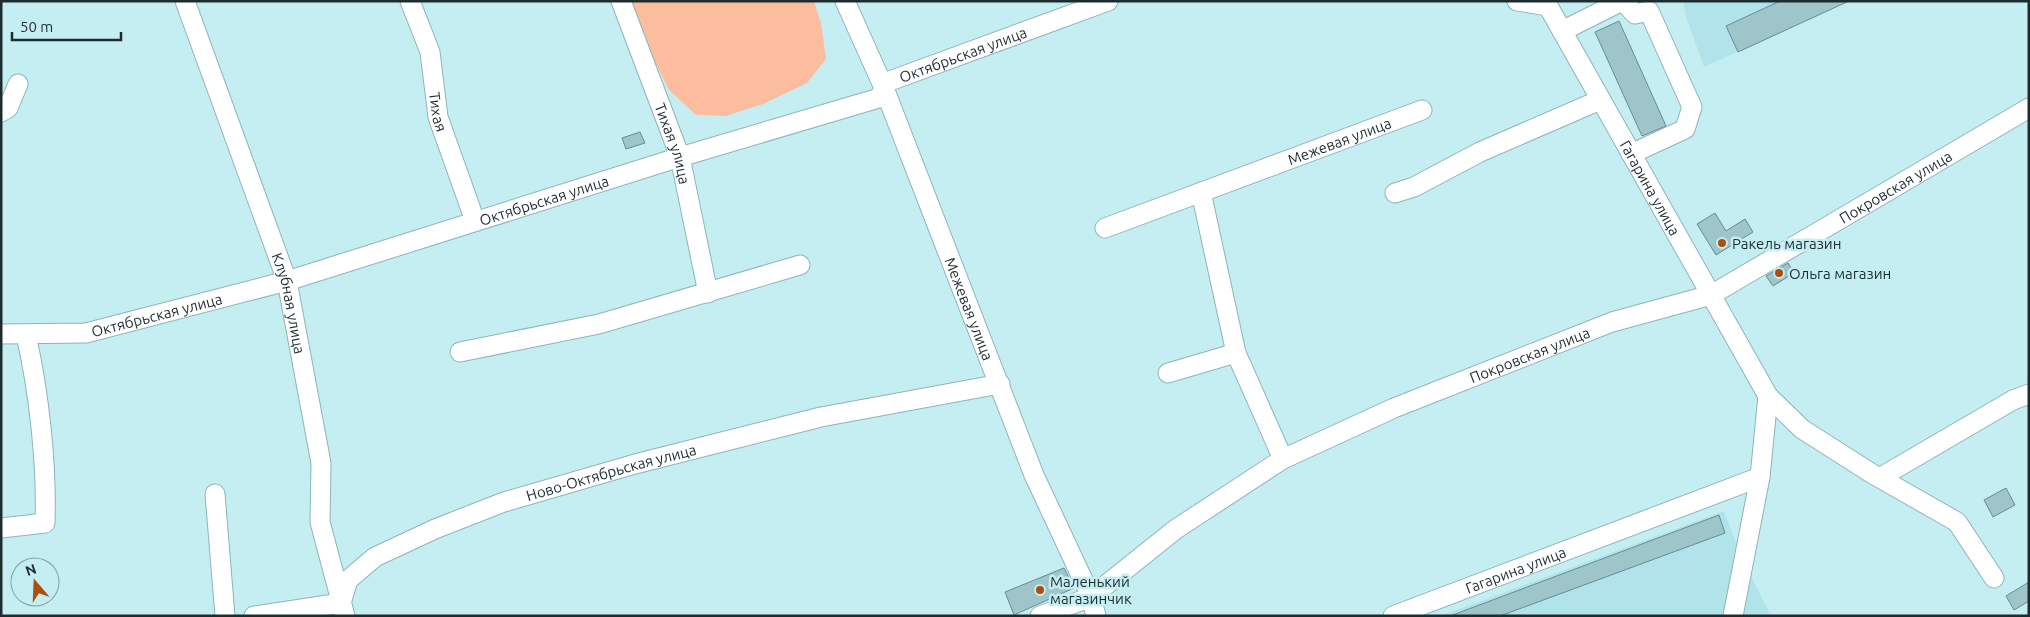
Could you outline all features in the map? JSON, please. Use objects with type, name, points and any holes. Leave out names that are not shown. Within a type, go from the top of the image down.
[{"type":"street","name":"Клубная улица","points":[[185,1],[287,281],[321,463],[320,522],[343,609]]},
{"type":"street","name":"Тихая","points":[[410,1],[430,52],[438,117],[475,221]]},
{"type":"street","name":"Тихая улица","points":[[621,1],[680,157],[708,293]]},
{"type":"street","name":"Межевая улица","points":[[845,1],[884,88],[1034,475],[1091,597],[1096,616]]},
{"type":"street","name":"Октябрьская улица","points":[[1,334],[86,334],[287,281],[680,157],[879,98],[887,82],[1065,8],[1108,1]]},
{"type":"street","name":"Гагарина улица","points":[[1517,1],[1548,6],[1768,396],[1802,429],[1957,522],[1994,578]]},
{"type":"street","points":[[1562,31],[1622,1],[1634,14],[1649,11],[1692,107],[1685,129],[1631,154]]},
{"type":"street","points":[[1,112],[8,108],[18,84]]},
{"type":"street","points":[[1395,193],[1414,187],[1480,152],[1600,100]]},
{"type":"street","name":"Покровская улица","points":[[1040,616],[1091,597],[1176,529],[1283,459],[1394,408],[1612,322],[1711,295],[2029,108]]},
{"type":"street","name":"Межевая улица","points":[[1105,228],[1422,110]]},
{"type":"street","points":[[1201,192],[1236,353],[1283,459]]},
{"type":"street","points":[[460,352],[599,324],[800,265]]},
{"type":"street","points":[[1,528],[45,523],[46,500],[37,382],[26,335]]},
{"type":"street","points":[[1168,373],[1236,353]]},
{"type":"street","name":"Ново-Октябрьская улица","points":[[343,609],[348,580],[375,557],[435,529],[504,502],[636,464],[821,418],[1000,384]]},
{"type":"street","points":[[1881,477],[2013,400],[2029,394]]},
{"type":"street","points":[[1733,616],[1760,476],[1768,396]]},
{"type":"street","name":"Гагарина улица","points":[[1392,616],[1760,476]]},
{"type":"street","points":[[215,494],[225,616]]},
{"type":"street","points":[[254,616],[343,609]]},
{"type":"shaded area","points":[[630,1],[814,1],[821,23],[826,59],[807,83],[763,104],[726,116],[696,115],[669,90],[648,48]]},
{"type":"shaded area","points":[[1683,1],[1848,1],[1704,67],[1686,17]]},
{"type":"shaded area","points":[[1724,511],[1744,563],[1771,616],[1440,616]]},
{"type":"building","points":[[1780,1],[1849,1],[1738,52],[1726,26]]},
{"type":"building","points":[[1619,21],[1666,126],[1642,136],[1595,32]]},
{"type":"building","points":[[640,132],[645,143],[626,149],[622,138]]},
{"type":"building","name":"Ракель магазин","points":[[1715,213],[1726,231],[1745,219],[1753,232],[1716,255],[1697,224]]},
{"type":"building","name":"Ольга магазин","points":[[1788,263],[1794,273],[1773,286],[1766,276]]},
{"type":"building","points":[[2006,488],[2015,505],[1993,517],[1984,500]]},
{"type":"building","points":[[1719,515],[1725,533],[1500,616],[1450,616]]},
{"type":"building","name":"Маленький магазинчик","points":[[1064,568],[1074,588],[1014,615],[1005,592]]},
{"type":"building","points":[[2029,582],[2029,601],[2014,610],[2006,596]]},
{"type":"place","name":"Ракель магазин","points":[[1722,243]]},
{"type":"place","name":"Ольга магазин","points":[[1779,273]]},
{"type":"place","name":"Маленький магазинчик","points":[[1040,590]]}]
